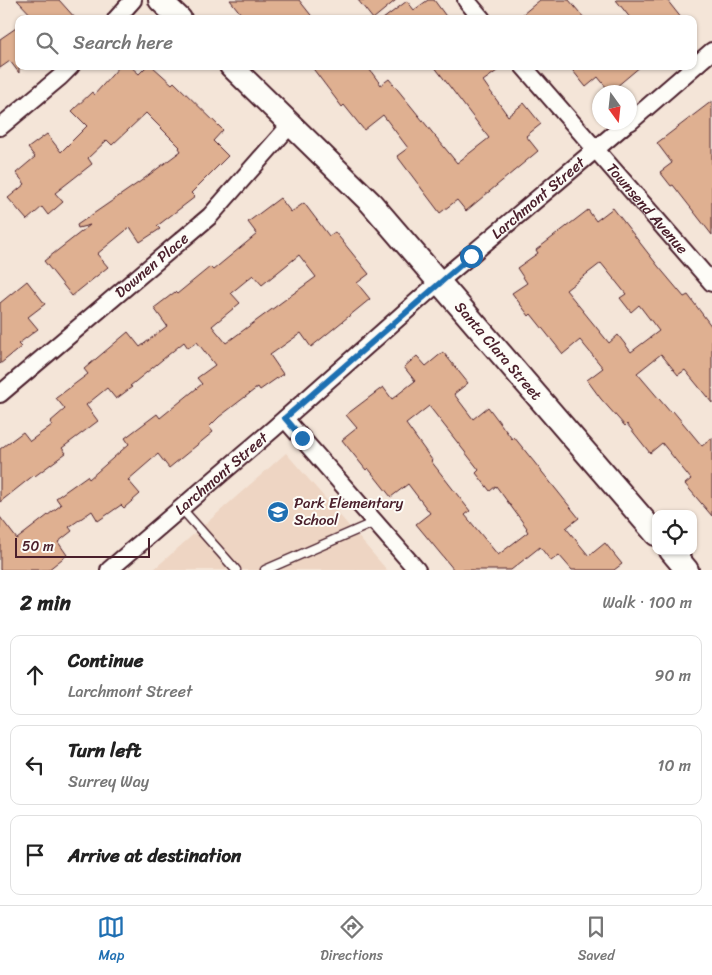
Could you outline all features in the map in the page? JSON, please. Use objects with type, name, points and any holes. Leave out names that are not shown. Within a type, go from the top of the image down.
[{"type":"main road","points":[[160,0],[176,15]]},
{"type":"main road","name":"Santa Clara Street","points":[[234,70],[372,203],[652,529]]},
{"type":"main road","points":[[674,555],[687,570]]},
{"type":"street","points":[[120,15],[133,0]]},
{"type":"street","points":[[466,0],[479,15]]},
{"type":"street","name":"Larchmont Street","points":[[697,64],[712,51]]},
{"type":"street","points":[[0,127],[67,70]]},
{"type":"street","name":"Townsend Avenue","points":[[526,70],[712,283]]},
{"type":"street","name":"Larchmont Street","points":[[637,115],[690,70]]},
{"type":"street","name":"Downen Place","points":[[0,394],[210,216],[291,124]]},
{"type":"street","name":"Larchmont Street","points":[[109,570],[440,281],[620,130]]},
{"type":"street","points":[[285,418],[417,570]]},
{"type":"lane","points":[[181,508],[236,570]]},
{"type":"lane","points":[[266,570],[375,522]]},
{"type":"shaded area","name":"Park Elementary School","points":[[286,453],[387,570],[153,570]]},
{"type":"building","points":[[17,0],[59,0],[72,15],[31,15]]},
{"type":"building","points":[[230,0],[299,0],[311,15],[242,15]]},
{"type":"building","points":[[358,0],[396,0],[378,15],[370,15]]},
{"type":"building","points":[[428,0],[434,0],[445,15],[388,15],[407,1],[414,10]]},
{"type":"building","points":[[540,0],[569,0],[582,15],[522,15]]},
{"type":"building","points":[[616,0],[667,0],[679,15],[628,15]]},
{"type":"building","points":[[15,29],[15,68],[10,61],[0,68],[0,39]]},
{"type":"building","points":[[116,70],[134,70],[139,74],[143,70],[156,70],[172,84],[174,82],[223,130],[213,141],[228,156],[191,193],[195,197],[157,226],[160,229],[140,242],[130,227],[97,254],[108,267],[72,296],[44,261],[90,225],[78,228],[77,225],[181,151],[180,147],[146,113],[112,145],[107,140],[88,158],[92,164],[55,193],[63,202],[48,215],[42,207],[27,220],[8,198],[25,184],[16,173],[35,157],[28,148],[47,134],[61,152],[87,126],[72,111],[92,92],[94,95]]},
{"type":"building","points":[[314,70],[370,70],[381,85],[389,79],[457,163],[489,138],[437,70],[498,70],[483,81],[508,116],[524,103],[541,124],[526,136],[538,151],[466,211],[457,200],[440,213],[397,156],[408,148],[383,115],[364,130],[344,105],[342,107]]},
{"type":"building","points":[[572,70],[636,70],[618,85],[604,85],[598,77],[586,87]]},
{"type":"building","points":[[712,101],[712,235],[673,185],[671,186],[660,172],[672,163],[657,143]]},
{"type":"building","points":[[280,198],[291,212],[304,203],[329,236],[335,232],[369,274],[357,283],[370,299],[311,347],[301,333],[270,355],[283,374],[260,390],[258,387],[219,417],[209,427],[213,432],[169,468],[158,454],[128,480],[140,494],[124,508],[121,505],[98,521],[92,511],[69,527],[72,531],[58,542],[67,555],[48,570],[0,570],[0,517],[17,539],[61,505],[56,498],[87,476],[89,479],[129,444],[125,438],[157,414],[160,418],[202,384],[197,378],[215,365],[197,342],[188,348],[184,342],[116,399],[107,388],[86,405],[98,421],[62,448],[66,453],[0,502],[0,449],[23,432],[30,441],[52,425],[50,422],[65,409],[56,398],[88,374],[84,369],[128,332],[140,347],[167,326],[154,308],[175,292],[177,294],[210,267],[213,270],[257,234],[248,222]],"holes":[[[299,255],[316,277],[226,343],[212,326],[240,303],[231,293],[253,275],[262,285]]]},
{"type":"building","points":[[613,208],[658,266],[684,297],[688,295],[712,327],[712,403],[685,370],[678,375],[661,354],[637,373],[671,413],[673,411],[702,446],[712,438],[712,516],[685,484],[691,479],[662,443],[650,453],[627,424],[625,426],[601,399],[587,380],[603,368],[580,340],[563,354],[531,314],[529,316],[512,293],[527,283],[517,268],[538,253],[536,250],[588,210],[596,221]],"holes":[[[601,263],[626,294],[620,298],[631,312],[639,305],[659,331],[631,352],[618,335],[609,343],[566,290]]]},
{"type":"building","points":[[27,281],[45,304],[28,317],[38,329],[18,344],[21,347],[0,364],[0,303]]},
{"type":"building","points":[[443,352],[468,383],[454,394],[473,419],[488,407],[512,439],[514,437],[579,518],[566,528],[589,556],[605,543],[622,564],[614,570],[572,570],[559,555],[551,561],[540,547],[511,570],[454,570],[416,524],[430,513],[408,484],[391,497],[342,440],[357,428],[346,415],[383,387],[392,399],[415,381],[404,367],[417,356],[426,366]],"holes":[[[429,406],[479,470],[476,473],[490,491],[496,486],[528,532],[498,555],[465,515],[470,511],[431,461],[406,424]]]},
{"type":"place","name":"Park Elementary School","points":[[278,512]]},
{"type":"route","points":[[302,438],[285,418],[440,281],[471,256]]}]
